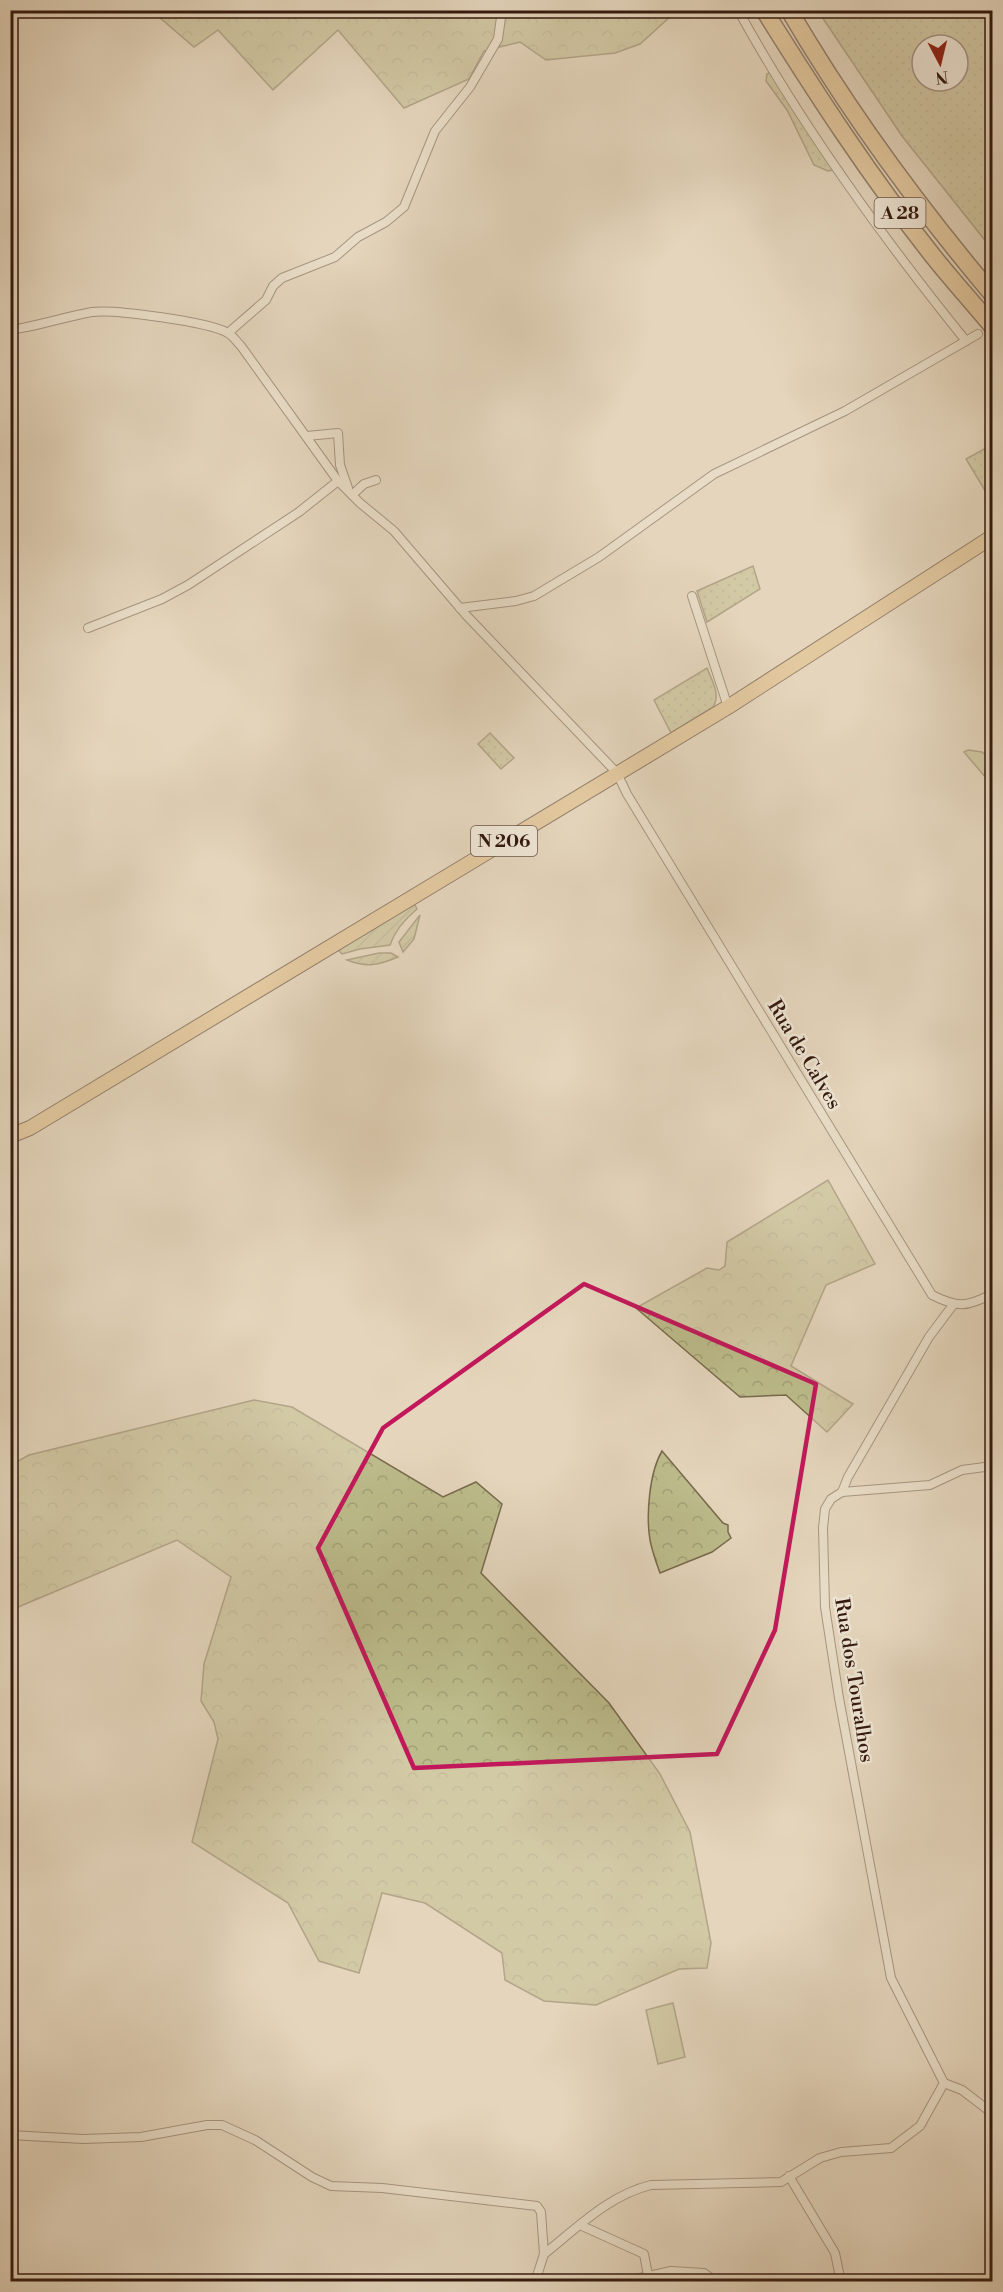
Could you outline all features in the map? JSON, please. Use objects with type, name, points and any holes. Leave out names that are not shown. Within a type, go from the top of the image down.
[{"type":"highway","name":"A 28","points":[[764,10],[816,94],[986,330]]},
{"type":"highway","name":"A 28","points":[[789,10],[882,152],[993,294]]},
{"type":"main road","name":"N 206","points":[[10,1136],[39,1122],[728,707],[993,537]]},
{"type":"street","points":[[10,330],[93,312],[111,311],[191,323],[228,333],[266,300],[273,286],[282,278],[335,256],[358,237],[386,222],[404,207],[435,131],[470,87],[498,39],[502,10]]},
{"type":"street","points":[[738,10],[780,84],[816,138],[920,285],[966,341]]},
{"type":"street","points":[[460,608],[516,601],[534,596],[599,557],[714,474],[845,411],[986,330]]},
{"type":"street","name":"Rua de Calves","points":[[228,333],[242,346],[338,481],[394,531],[460,608],[617,773],[633,804],[932,1294],[953,1305]]},
{"type":"street","points":[[307,436],[338,433],[340,465],[350,493],[376,480]]},
{"type":"street","points":[[88,628],[162,599],[188,585],[299,512],[338,481]]},
{"type":"street","points":[[692,596],[728,707]]},
{"type":"street","points":[[953,1305],[975,1303],[993,1294]]},
{"type":"street","name":"Rua dos Touralhos","points":[[944,2083],[891,1978],[838,1698],[825,1608],[823,1528],[825,1509],[831,1499],[842,1492],[848,1477],[929,1337],[953,1305]]},
{"type":"street","points":[[842,1492],[930,1485],[962,1470],[993,1466]]},
{"type":"street","points":[[544,2254],[612,2200],[633,2189],[651,2185],[782,2182],[820,2158],[891,2148],[920,2126],[944,2083],[962,2090],[993,2114]]},
{"type":"street","points":[[10,2135],[83,2139],[141,2138],[207,2125],[222,2126],[255,2140],[312,2177],[331,2186],[382,2188],[537,2206],[541,2212],[544,2254],[535,2282]]},
{"type":"street","points":[[789,2176],[835,2253],[841,2282]]},
{"type":"street","points":[[580,2225],[644,2254],[648,2275]]},
{"type":"street","points":[[622,2282],[671,2271],[704,2273],[716,2282]]},
{"type":"highlighted area","points":[[584,1284],[816,1384],[775,1630],[717,1754],[414,1768],[318,1548],[383,1428]]},
{"type":"green space","points":[[665,10],[671,16],[640,44],[615,53],[546,60],[520,42],[484,51],[469,79],[404,108],[338,30],[273,90],[218,30],[194,47],[152,11]]},
{"type":"green space","points":[[818,11],[992,11],[992,59],[989,60],[990,72],[992,72],[992,249],[902,136]]},
{"type":"green space","points":[[771,72],[835,170],[828,171],[814,165],[787,110],[766,81],[767,74]]},
{"type":"green space","points":[[986,448],[992,459],[992,502],[966,459]]},
{"type":"green space","points":[[753,566],[760,589],[707,622],[697,591]]},
{"type":"green space","points":[[707,668],[716,693],[713,707],[671,733],[654,700]]},
{"type":"green space","points":[[490,733],[514,758],[501,769],[478,744]]},
{"type":"green space","points":[[968,750],[982,752],[992,761],[992,785],[964,752]]},
{"type":"green space","points":[[414,903],[417,909],[401,925],[390,945],[342,954],[337,949]]},
{"type":"green space","points":[[420,915],[414,939],[403,952],[399,942]]},
{"type":"green space","points":[[379,953],[391,953],[398,957],[373,964],[361,964],[347,960]]},
{"type":"green space","points":[[828,1180],[875,1264],[826,1285],[791,1366],[853,1404],[827,1432],[786,1395],[740,1397],[636,1308],[707,1268],[719,1270],[725,1266],[727,1242]]},
{"type":"green space","points":[[254,1400],[292,1407],[443,1497],[476,1482],[502,1504],[481,1573],[609,1703],[660,1774],[690,1832],[711,1943],[707,1968],[679,1969],[596,2005],[544,2001],[505,1980],[502,1953],[425,1903],[382,1893],[359,1973],[319,1961],[288,1903],[192,1842],[218,1739],[214,1722],[201,1701],[204,1664],[231,1577],[177,1540],[11,1610],[11,1465],[29,1455]]},
{"type":"green space","points":[[662,1451],[723,1523],[728,1525],[731,1538],[712,1552],[660,1573],[651,1544],[648,1519],[651,1482]]},
{"type":"green space","points":[[673,2003],[685,2057],[658,2064],[646,2010]]}]
